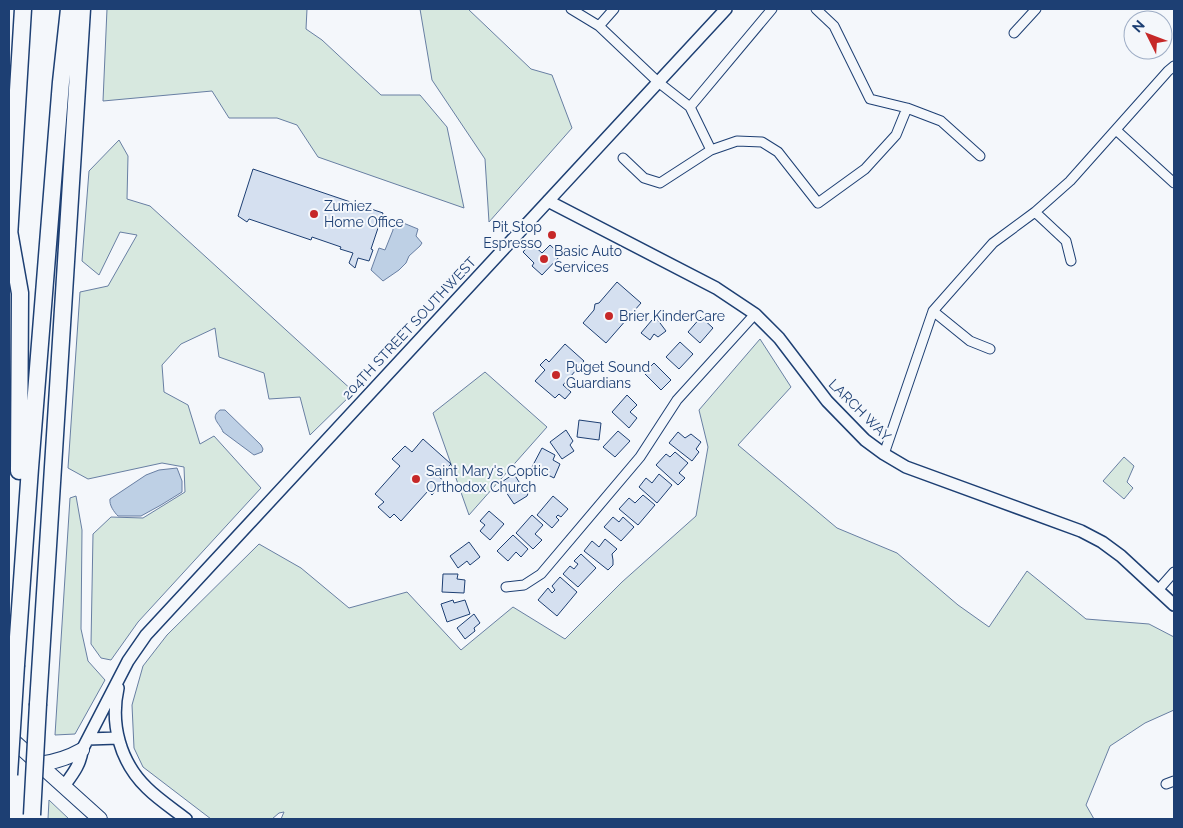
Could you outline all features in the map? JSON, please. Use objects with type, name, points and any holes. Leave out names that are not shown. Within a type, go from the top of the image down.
[{"type":"highway","points":[[9,635],[20,468],[20,293],[9,234],[23,9]]},
{"type":"highway","points":[[9,775],[30,468],[61,82],[69,9]]},
{"type":"highway","points":[[32,817],[82,9]]},
{"type":"main road","points":[[9,737],[100,819]]},
{"type":"main road","points":[[39,764],[64,759],[85,744]]},
{"type":"street","points":[[571,9],[599,26],[658,82],[690,107],[711,150]]},
{"type":"street","points":[[599,26],[614,9]]},
{"type":"street","name":"204TH STREET SOUTHWEST","points":[[64,786],[75,771],[85,744],[121,674],[138,646],[156,623],[726,9]]},
{"type":"street","points":[[690,107],[772,9]]},
{"type":"street","points":[[816,9],[834,26],[870,99],[908,108],[941,121],[980,156]]},
{"type":"street","points":[[1014,33],[1036,9]]},
{"type":"street","points":[[884,454],[934,310],[993,243],[1035,212],[1070,181],[1174,66]]},
{"type":"street","points":[[623,158],[644,178],[660,183],[711,150],[737,142],[762,142],[778,152],[818,203],[866,169],[896,135],[908,108]]},
{"type":"street","points":[[1116,130],[1174,183]]},
{"type":"street","name":"LARCH WAY","points":[[548,201],[716,288],[755,314],[779,338],[827,401],[866,440],[884,454],[906,467],[1081,531],[1102,542],[1121,556],[1174,605]]},
{"type":"street","points":[[1035,212],[1066,241],[1072,261]]},
{"type":"street","points":[[934,310],[970,341],[990,349]]},
{"type":"street","points":[[506,587],[524,585],[541,574],[640,457],[677,400],[755,314]]},
{"type":"street","points":[[1159,590],[1174,572]]},
{"type":"street","name":"204TH STREET SOUTHWEST","points":[[121,674],[117,690],[115,722],[118,738],[126,760],[139,779],[155,795],[186,819]]},
{"type":"street","points":[[85,744],[118,738]]},
{"type":"shaded area","points":[[107,9],[307,9],[306,29],[322,40],[381,95],[420,95],[447,127],[464,208],[318,157],[297,125],[277,118],[229,118],[212,91],[103,101]]},
{"type":"shaded area","points":[[420,9],[468,9],[531,69],[552,75],[572,128],[489,222],[485,159],[432,80]]},
{"type":"shaded area","points":[[119,140],[128,156],[127,199],[150,206],[354,392],[310,435],[300,397],[269,399],[264,373],[219,357],[215,328],[181,344],[162,365],[164,392],[188,405],[200,444],[214,436],[261,488],[138,622],[111,660],[101,658],[91,644],[93,534],[111,517],[143,518],[185,492],[184,467],[162,463],[88,479],[68,468],[80,292],[108,286],[137,235],[120,232],[99,275],[82,261],[89,171]]},
{"type":"shaded area","points":[[760,339],[791,387],[738,445],[837,528],[897,553],[958,605],[989,627],[1027,571],[1086,619],[1149,624],[1174,637],[1174,710],[1145,723],[1110,746],[1086,805],[1094,819],[281,819],[284,812],[279,813],[272,819],[211,819],[143,767],[134,748],[132,705],[143,666],[167,635],[259,544],[301,568],[349,608],[407,592],[461,650],[513,607],[565,639],[622,582],[696,516],[708,447],[699,410]]},
{"type":"shaded area","points":[[485,372],[547,427],[469,515],[433,413]]},
{"type":"shaded area","points":[[1124,457],[1134,466],[1127,482],[1133,488],[1124,499],[1103,481]]},
{"type":"shaded area","points":[[76,496],[82,530],[81,629],[88,661],[105,680],[75,734],[55,735],[70,498]]},
{"type":"shaded area","points":[[49,800],[69,819],[48,819]]},
{"type":"water","points":[[396,220],[418,229],[416,236],[422,243],[399,270],[383,281],[371,270],[379,248],[385,250]]},
{"type":"water","points":[[220,410],[225,410],[261,445],[262,452],[254,455],[223,432],[215,418]]},
{"type":"water","points":[[177,468],[182,481],[182,492],[141,516],[118,516],[113,510],[110,499],[146,475],[159,470]]},
{"type":"building","points":[[253,169],[383,213],[369,261],[358,258],[355,268],[349,263],[353,253],[340,249],[341,247],[312,237],[311,240],[249,219],[247,222],[238,216]]},
{"type":"building","name":"Basic Auto Services","points":[[531,243],[542,253],[550,245],[561,255],[542,275],[532,266],[534,263],[523,252]]},
{"type":"building","name":"Brier KinderCare","points":[[617,282],[641,303],[606,343],[583,323],[594,310],[595,304],[599,303]]},
{"type":"building","points":[[701,317],[713,328],[700,343],[688,332]]},
{"type":"building","points":[[657,319],[666,331],[658,337],[654,334],[650,340],[641,333],[652,320]]},
{"type":"building","points":[[680,342],[693,354],[679,369],[666,357]]},
{"type":"building","name":"Puget Sound Guardians","points":[[565,344],[584,361],[563,385],[571,392],[565,399],[559,394],[555,398],[535,381],[545,370],[540,365],[546,359],[549,362]]},
{"type":"building","points":[[654,363],[671,380],[661,390],[644,373]]},
{"type":"building","points":[[627,395],[637,405],[630,412],[637,418],[629,428],[612,412]]},
{"type":"building","points":[[579,420],[601,423],[599,440],[577,437]]},
{"type":"building","points":[[566,430],[573,441],[570,445],[574,451],[562,459],[550,442]]},
{"type":"building","points":[[618,431],[630,441],[615,457],[603,447]]},
{"type":"building","points":[[678,432],[685,438],[691,434],[701,442],[696,449],[699,452],[692,461],[669,443]]},
{"type":"building","name":"Saint Mary's Coptic Orthodox Church","points":[[423,439],[451,464],[439,477],[444,481],[432,495],[428,491],[401,521],[394,514],[390,518],[378,507],[384,502],[375,494],[400,466],[392,459],[405,446],[412,452]]},
{"type":"building","points":[[542,448],[555,455],[553,460],[560,464],[554,478],[532,467]]},
{"type":"building","points":[[675,452],[688,463],[679,473],[685,478],[678,485],[656,465],[666,454],[670,457]]},
{"type":"building","points":[[514,474],[521,485],[524,483],[529,491],[527,496],[514,504],[500,483]]},
{"type":"building","points":[[659,474],[672,485],[657,503],[639,487],[646,478],[652,483]]},
{"type":"building","points":[[643,495],[655,505],[638,525],[619,509],[629,498],[635,503]]},
{"type":"building","points":[[553,496],[568,509],[561,517],[558,515],[556,517],[559,520],[552,528],[537,515]]},
{"type":"building","points":[[489,511],[504,524],[490,540],[480,531],[485,525],[480,521]]},
{"type":"building","points":[[532,515],[543,525],[535,534],[542,540],[533,549],[516,533]]},
{"type":"building","points":[[613,517],[619,522],[623,517],[634,527],[621,541],[604,527]]},
{"type":"building","points":[[513,535],[528,549],[521,557],[516,552],[508,561],[497,551]]},
{"type":"building","points":[[605,539],[617,549],[612,554],[613,565],[608,570],[584,551],[592,541],[599,547]]},
{"type":"building","points":[[469,542],[480,557],[470,565],[467,561],[458,568],[450,556]]},
{"type":"building","points":[[581,554],[596,568],[578,587],[563,574],[570,566],[574,569],[578,564],[574,561]]},
{"type":"building","points":[[443,574],[458,574],[457,579],[465,580],[464,593],[442,592]]},
{"type":"building","points":[[560,577],[577,592],[557,616],[538,600],[548,588],[552,593],[555,590],[552,586]]},
{"type":"building","points":[[453,600],[454,603],[465,600],[470,614],[447,622],[441,604]]},
{"type":"building","points":[[474,614],[480,623],[474,628],[475,631],[465,639],[457,628]]},
{"type":"place","name":"Zumiez Home Office","points":[[314,214]]},
{"type":"place","name":"Pit Stop Espresso","points":[[552,235]]},
{"type":"place","name":"Basic Auto Services","points":[[544,259]]},
{"type":"place","name":"Brier KinderCare","points":[[609,316]]},
{"type":"place","name":"Puget Sound Guardians","points":[[556,375]]},
{"type":"place","name":"Saint Mary's Coptic Orthodox Church","points":[[416,479]]}]
